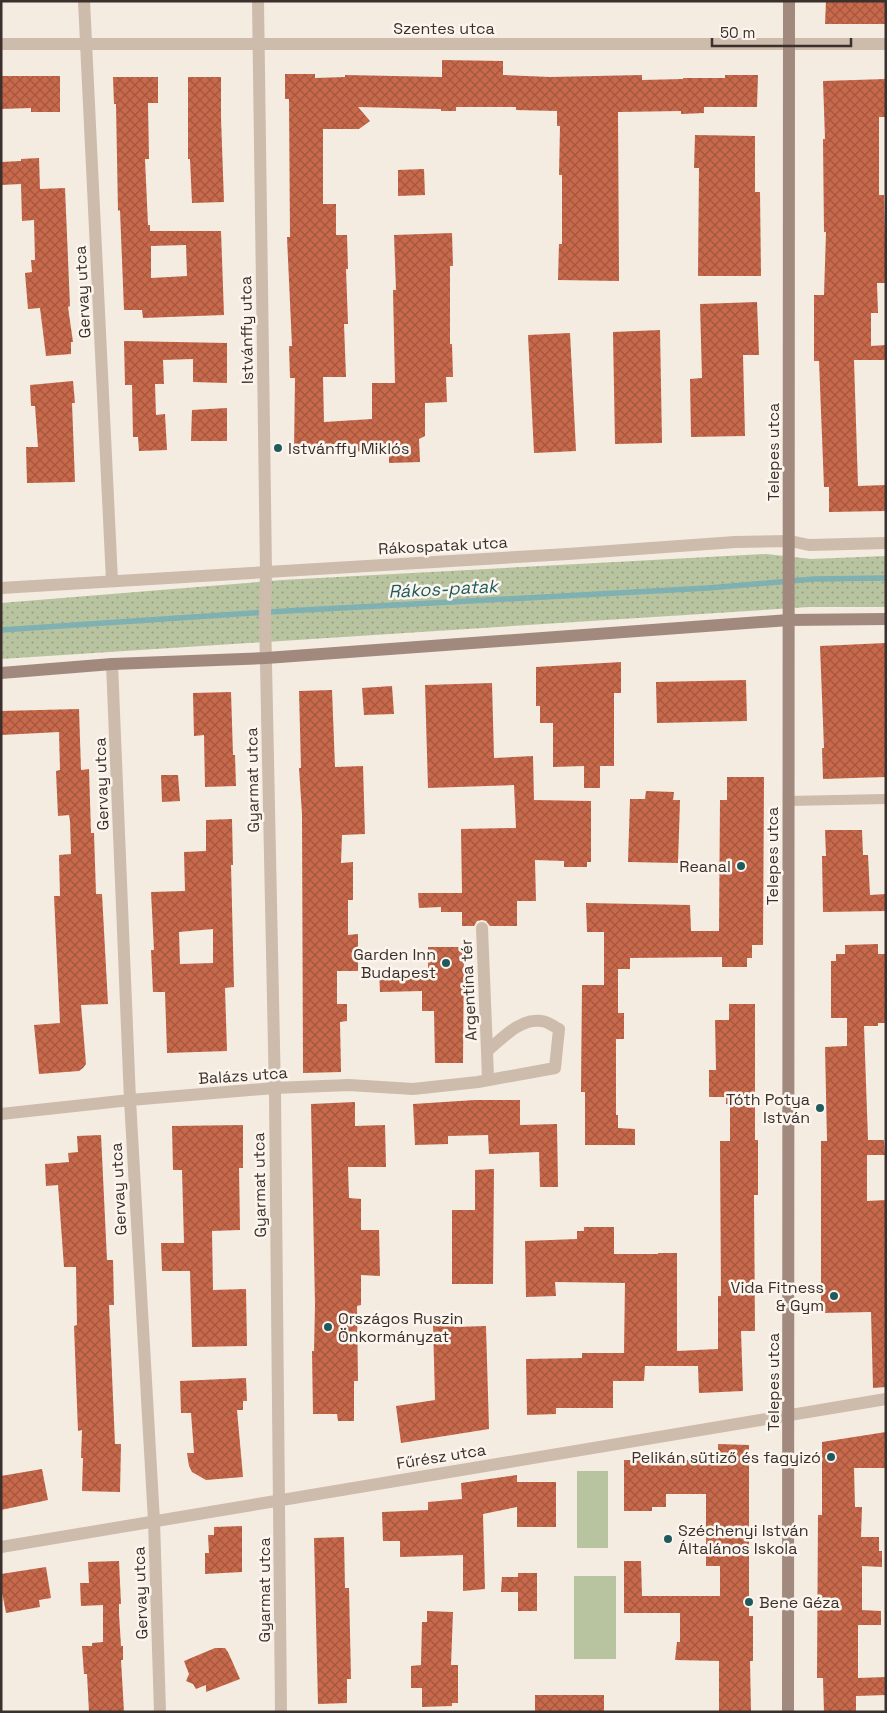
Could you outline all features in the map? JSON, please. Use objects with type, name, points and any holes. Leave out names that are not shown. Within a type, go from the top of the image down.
[{"type":"street","name":"Gervay utca","points":[[84,1],[112,581]]},
{"type":"street","name":"Istvánffy utca","points":[[258,1],[266,658]]},
{"type":"street","name":"Telepes utca","points":[[788,1712],[790,1]]},
{"type":"street","name":"Szentes utca","points":[[1,44],[886,44]]},
{"type":"street","name":"Rákospatak utca","points":[[1,588],[735,542],[790,541],[809,545],[886,543]]},
{"type":"street","points":[[1,673],[112,664],[266,658],[789,620],[886,619]]},
{"type":"street","name":"Gyarmat utca","points":[[266,658],[280,1499],[281,1712]]},
{"type":"street","name":"Gervay utca","points":[[112,664],[130,1100],[154,1521],[160,1712]]},
{"type":"street","name":"Argentína tér","points":[[482,928],[488,1080],[555,1068],[559,1029],[542,1021],[526,1022],[488,1051]]},
{"type":"street","name":"Balázs utca","points":[[1,1114],[130,1100],[274,1088],[350,1085],[413,1089],[488,1080]]},
{"type":"street","name":"Fűrész utca","points":[[1,1547],[886,1399]]},
{"type":"lane","points":[[789,801],[886,799]]},
{"type":"green space","points":[[766,554],[811,559],[886,556],[886,607],[809,607],[1,659],[1,603],[282,580]]},
{"type":"green space","points":[[577,1471],[608,1471],[608,1548],[577,1548]]},
{"type":"green space","points":[[574,1576],[616,1576],[616,1659],[574,1659]]},
{"type":"building","points":[[826,1],[886,1],[886,24],[825,24]]},
{"type":"building","points":[[442,60],[503,61],[503,75],[550,77],[642,75],[642,80],[725,78],[725,75],[758,75],[757,107],[704,107],[704,113],[681,114],[681,111],[618,112],[619,281],[558,280],[559,244],[562,244],[562,175],[559,175],[560,126],[557,126],[557,111],[516,110],[516,107],[456,107],[456,111],[441,111],[441,109],[358,107],[370,121],[359,129],[323,129],[323,204],[336,204],[336,235],[347,235],[348,269],[346,269],[348,324],[344,324],[346,377],[323,377],[324,422],[372,419],[372,383],[395,383],[393,290],[396,290],[394,235],[452,233],[453,266],[450,266],[450,344],[452,344],[453,377],[446,377],[447,402],[425,403],[425,436],[419,439],[420,462],[389,463],[389,450],[343,452],[294,451],[295,378],[290,378],[289,346],[292,346],[287,237],[290,237],[289,99],[285,99],[285,74],[315,74],[315,78],[345,77],[345,75],[442,77]]},
{"type":"building","points":[[1,76],[60,76],[60,112],[31,112],[31,108],[1,109]]},
{"type":"building","points":[[113,77],[158,77],[158,103],[148,103],[149,159],[145,159],[148,225],[150,225],[150,231],[221,231],[224,315],[143,318],[142,310],[124,310],[120,210],[118,211],[116,104],[114,104]],"holes":[[[186,245],[187,276],[151,278],[151,246]]]},
{"type":"building","points":[[188,77],[221,77],[224,202],[192,203],[190,159],[188,159]]},
{"type":"building","points":[[886,79],[886,117],[879,117],[879,195],[884,195],[886,283],[877,283],[878,313],[871,313],[871,346],[886,345],[886,360],[854,360],[858,486],[886,485],[886,511],[829,512],[829,487],[824,487],[819,361],[814,361],[814,295],[824,295],[826,232],[824,232],[823,139],[825,139],[823,81]]},
{"type":"building","points":[[695,135],[755,136],[755,192],[760,192],[761,276],[698,276],[699,168],[694,168]]},
{"type":"building","points":[[39,158],[40,189],[65,188],[70,306],[68,307],[73,342],[71,342],[71,354],[46,356],[40,308],[28,309],[25,273],[32,272],[31,260],[35,260],[34,220],[22,221],[21,184],[1,185],[1,162]]},
{"type":"building","points":[[424,169],[425,195],[398,196],[398,170]]},
{"type":"building","points":[[757,302],[759,355],[743,355],[745,436],[691,437],[690,379],[702,378],[700,304]]},
{"type":"building","points":[[660,330],[662,443],[615,444],[613,332]]},
{"type":"building","points":[[570,333],[576,451],[534,453],[528,335]]},
{"type":"building","points":[[124,341],[227,343],[227,383],[193,382],[193,359],[163,360],[164,384],[155,384],[156,415],[165,414],[167,450],[139,451],[138,437],[133,437],[132,385],[125,385]]},
{"type":"building","points":[[73,381],[75,403],[72,403],[75,482],[27,483],[26,447],[38,447],[35,406],[31,406],[30,385]]},
{"type":"building","points":[[227,408],[227,441],[191,441],[192,410]]},
{"type":"building","points":[[886,643],[886,777],[823,779],[822,748],[824,748],[820,646]]},
{"type":"building","points":[[621,662],[621,693],[614,693],[614,766],[600,766],[600,788],[584,788],[584,766],[553,767],[553,723],[540,723],[540,706],[536,706],[536,667]]},
{"type":"building","points":[[746,680],[747,721],[657,723],[656,682]]},
{"type":"building","points":[[492,683],[494,758],[533,756],[534,800],[591,801],[591,862],[587,862],[587,867],[564,867],[564,861],[535,860],[536,901],[517,901],[517,926],[490,926],[486,921],[482,920],[477,921],[474,926],[462,926],[462,912],[441,912],[441,907],[419,908],[418,893],[462,893],[461,829],[516,828],[514,785],[428,788],[425,685]]},
{"type":"building","points":[[392,686],[394,714],[364,715],[362,688]]},
{"type":"building","points":[[332,690],[335,767],[363,766],[365,834],[342,835],[341,863],[353,862],[353,900],[348,900],[348,935],[358,934],[358,971],[337,971],[337,1004],[347,1004],[347,1021],[340,1022],[341,1072],[303,1073],[302,814],[299,768],[301,768],[299,691]]},
{"type":"building","points":[[231,692],[236,786],[205,787],[204,735],[194,736],[193,693]]},
{"type":"building","points":[[79,709],[81,770],[89,769],[91,833],[94,833],[96,894],[102,894],[108,1004],[81,1005],[86,1064],[83,1068],[79,1071],[39,1074],[34,1025],[60,1023],[54,896],[60,896],[59,855],[71,854],[70,821],[69,815],[58,816],[56,771],[60,770],[59,732],[1,735],[1,711]]},
{"type":"building","points":[[161,775],[178,775],[180,801],[162,802]]},
{"type":"building","points":[[727,777],[764,777],[763,945],[752,945],[752,958],[747,958],[747,967],[722,967],[722,957],[630,958],[630,969],[618,969],[618,1013],[624,1013],[624,1039],[616,1039],[616,1115],[618,1115],[618,1128],[635,1129],[635,1145],[585,1145],[585,1092],[581,1092],[582,985],[604,985],[604,932],[587,932],[586,903],[690,905],[691,931],[719,931],[720,800],[727,800]]},
{"type":"building","points":[[646,791],[674,792],[673,800],[680,800],[678,863],[628,862],[630,799],[645,799]]},
{"type":"building","points":[[232,819],[233,865],[231,865],[234,987],[225,988],[227,1051],[167,1053],[165,992],[153,992],[151,950],[154,950],[151,892],[185,891],[184,852],[206,851],[206,820]],"holes":[[[213,929],[213,963],[180,964],[179,932]]]},
{"type":"building","points":[[825,830],[862,830],[863,855],[868,855],[870,895],[886,894],[886,911],[823,912],[822,856],[826,856]]},
{"type":"building","points":[[878,944],[878,954],[886,954],[886,1023],[878,1023],[878,1026],[864,1026],[868,1140],[884,1140],[885,1155],[867,1155],[867,1201],[886,1200],[886,1387],[873,1388],[871,1312],[821,1313],[821,1141],[827,1141],[825,1047],[847,1046],[847,1018],[831,1018],[831,961],[836,961],[836,954],[845,954],[845,945]]},
{"type":"building","points":[[428,947],[464,947],[463,1063],[435,1063],[434,1011],[422,1011],[422,991],[380,992],[379,972],[400,971],[401,976],[428,978]]},
{"type":"building","points":[[729,1004],[755,1004],[755,1140],[758,1140],[758,1195],[754,1195],[755,1331],[741,1331],[743,1391],[699,1393],[698,1366],[645,1366],[644,1381],[613,1381],[613,1408],[556,1408],[556,1414],[527,1415],[526,1359],[582,1358],[582,1353],[624,1353],[625,1283],[555,1282],[556,1296],[526,1297],[525,1241],[577,1239],[577,1231],[584,1231],[584,1227],[614,1227],[614,1254],[677,1253],[677,1351],[718,1349],[718,1296],[721,1296],[720,1141],[730,1141],[730,1104],[726,1104],[726,1097],[709,1097],[709,1070],[716,1070],[715,1020],[729,1020]]},
{"type":"building","points":[[475,1100],[520,1100],[520,1125],[557,1124],[558,1187],[540,1187],[539,1152],[489,1154],[488,1135],[448,1136],[448,1144],[415,1145],[413,1104]]},
{"type":"building","points":[[355,1102],[355,1126],[385,1125],[386,1167],[348,1167],[349,1198],[361,1199],[361,1230],[379,1230],[380,1276],[361,1275],[361,1305],[357,1306],[358,1381],[354,1381],[354,1421],[338,1421],[337,1414],[313,1414],[312,1351],[314,1351],[315,1305],[311,1104]]},
{"type":"building","points":[[243,1125],[243,1168],[239,1168],[240,1230],[212,1231],[213,1290],[246,1289],[247,1346],[192,1347],[190,1271],[162,1271],[161,1243],[184,1243],[182,1170],[173,1170],[172,1126]]},
{"type":"building","points":[[101,1135],[107,1260],[113,1260],[114,1305],[109,1305],[115,1444],[121,1444],[120,1492],[82,1491],[82,1430],[78,1431],[74,1326],[77,1325],[76,1267],[64,1267],[58,1185],[46,1186],[45,1164],[69,1162],[68,1153],[78,1152],[77,1136]]},
{"type":"building","points":[[494,1169],[493,1284],[452,1284],[452,1210],[475,1210],[475,1170]]},
{"type":"building","points":[[454,1322],[454,1327],[486,1326],[489,1429],[401,1443],[396,1406],[435,1400],[433,1323]]},
{"type":"building","points":[[246,1378],[247,1401],[243,1401],[243,1410],[237,1410],[243,1477],[206,1480],[192,1472],[189,1466],[187,1453],[194,1453],[191,1413],[181,1413],[180,1381]]},
{"type":"building","points":[[886,1432],[886,1468],[854,1468],[855,1507],[862,1507],[861,1537],[879,1537],[879,1551],[882,1551],[882,1567],[862,1566],[862,1610],[881,1611],[881,1625],[858,1625],[858,1678],[886,1677],[886,1695],[856,1696],[856,1712],[824,1712],[823,1678],[817,1678],[818,1515],[822,1515],[822,1442]]},
{"type":"building","points":[[718,1444],[749,1445],[749,1616],[753,1616],[753,1661],[750,1661],[751,1712],[719,1712],[719,1661],[675,1660],[677,1642],[680,1642],[680,1613],[624,1613],[624,1561],[641,1561],[642,1596],[720,1596],[720,1566],[706,1566],[706,1494],[666,1494],[666,1507],[652,1507],[652,1511],[624,1511],[624,1460],[706,1460],[706,1457],[718,1457]]},
{"type":"building","points":[[42,1469],[48,1500],[1,1510],[1,1476]]},
{"type":"building","points":[[517,1475],[517,1482],[556,1482],[556,1527],[517,1527],[517,1507],[483,1514],[485,1589],[463,1591],[463,1555],[400,1557],[400,1541],[383,1541],[382,1512],[428,1510],[428,1502],[462,1499],[461,1483]]},
{"type":"building","points":[[242,1526],[242,1572],[205,1574],[205,1553],[209,1553],[208,1535],[214,1535],[214,1527]]},
{"type":"building","points":[[344,1537],[345,1588],[349,1588],[351,1679],[347,1679],[347,1703],[318,1704],[314,1538]]},
{"type":"building","points":[[119,1561],[121,1604],[119,1604],[119,1614],[121,1646],[123,1646],[123,1660],[121,1660],[124,1712],[89,1712],[87,1674],[84,1674],[82,1646],[92,1646],[92,1643],[103,1642],[103,1605],[81,1606],[80,1583],[89,1583],[88,1562]]},
{"type":"building","points":[[46,1567],[51,1598],[39,1600],[40,1607],[6,1613],[1,1587],[1,1574]]},
{"type":"building","points":[[518,1573],[537,1573],[537,1611],[518,1611],[518,1592],[501,1592],[502,1577],[518,1577]]},
{"type":"building","points":[[427,1611],[453,1612],[451,1665],[458,1665],[458,1703],[452,1703],[452,1706],[422,1707],[422,1688],[411,1688],[411,1666],[421,1665],[422,1622],[427,1622]]},
{"type":"building","points":[[215,1648],[225,1648],[240,1679],[206,1692],[206,1685],[196,1689],[193,1684],[186,1681],[189,1674],[184,1661]]},
{"type":"building","points":[[535,1695],[604,1695],[604,1712],[535,1712]]},
{"type":"waterway","name":"Rákos-patak","points":[[1,630],[268,612],[708,588],[814,579],[886,578]]},
{"type":"place","name":"Istvánffy Miklós","points":[[278,448]]},
{"type":"place","name":"Reanal","points":[[741,866]]},
{"type":"place","name":"Garden Inn Budapest","points":[[446,963]]},
{"type":"place","name":"Tóth Potya István","points":[[820,1108]]},
{"type":"place","name":"Vida Fitness & Gym","points":[[834,1296]]},
{"type":"place","name":"Országos Ruszin Önkormányzat","points":[[328,1327]]},
{"type":"place","name":"Pelikán sütiző és fagyizó","points":[[831,1457]]},
{"type":"place","name":"Széchenyi István Általános Iskola","points":[[668,1539]]},
{"type":"place","name":"Bene Géza","points":[[749,1602]]}]
